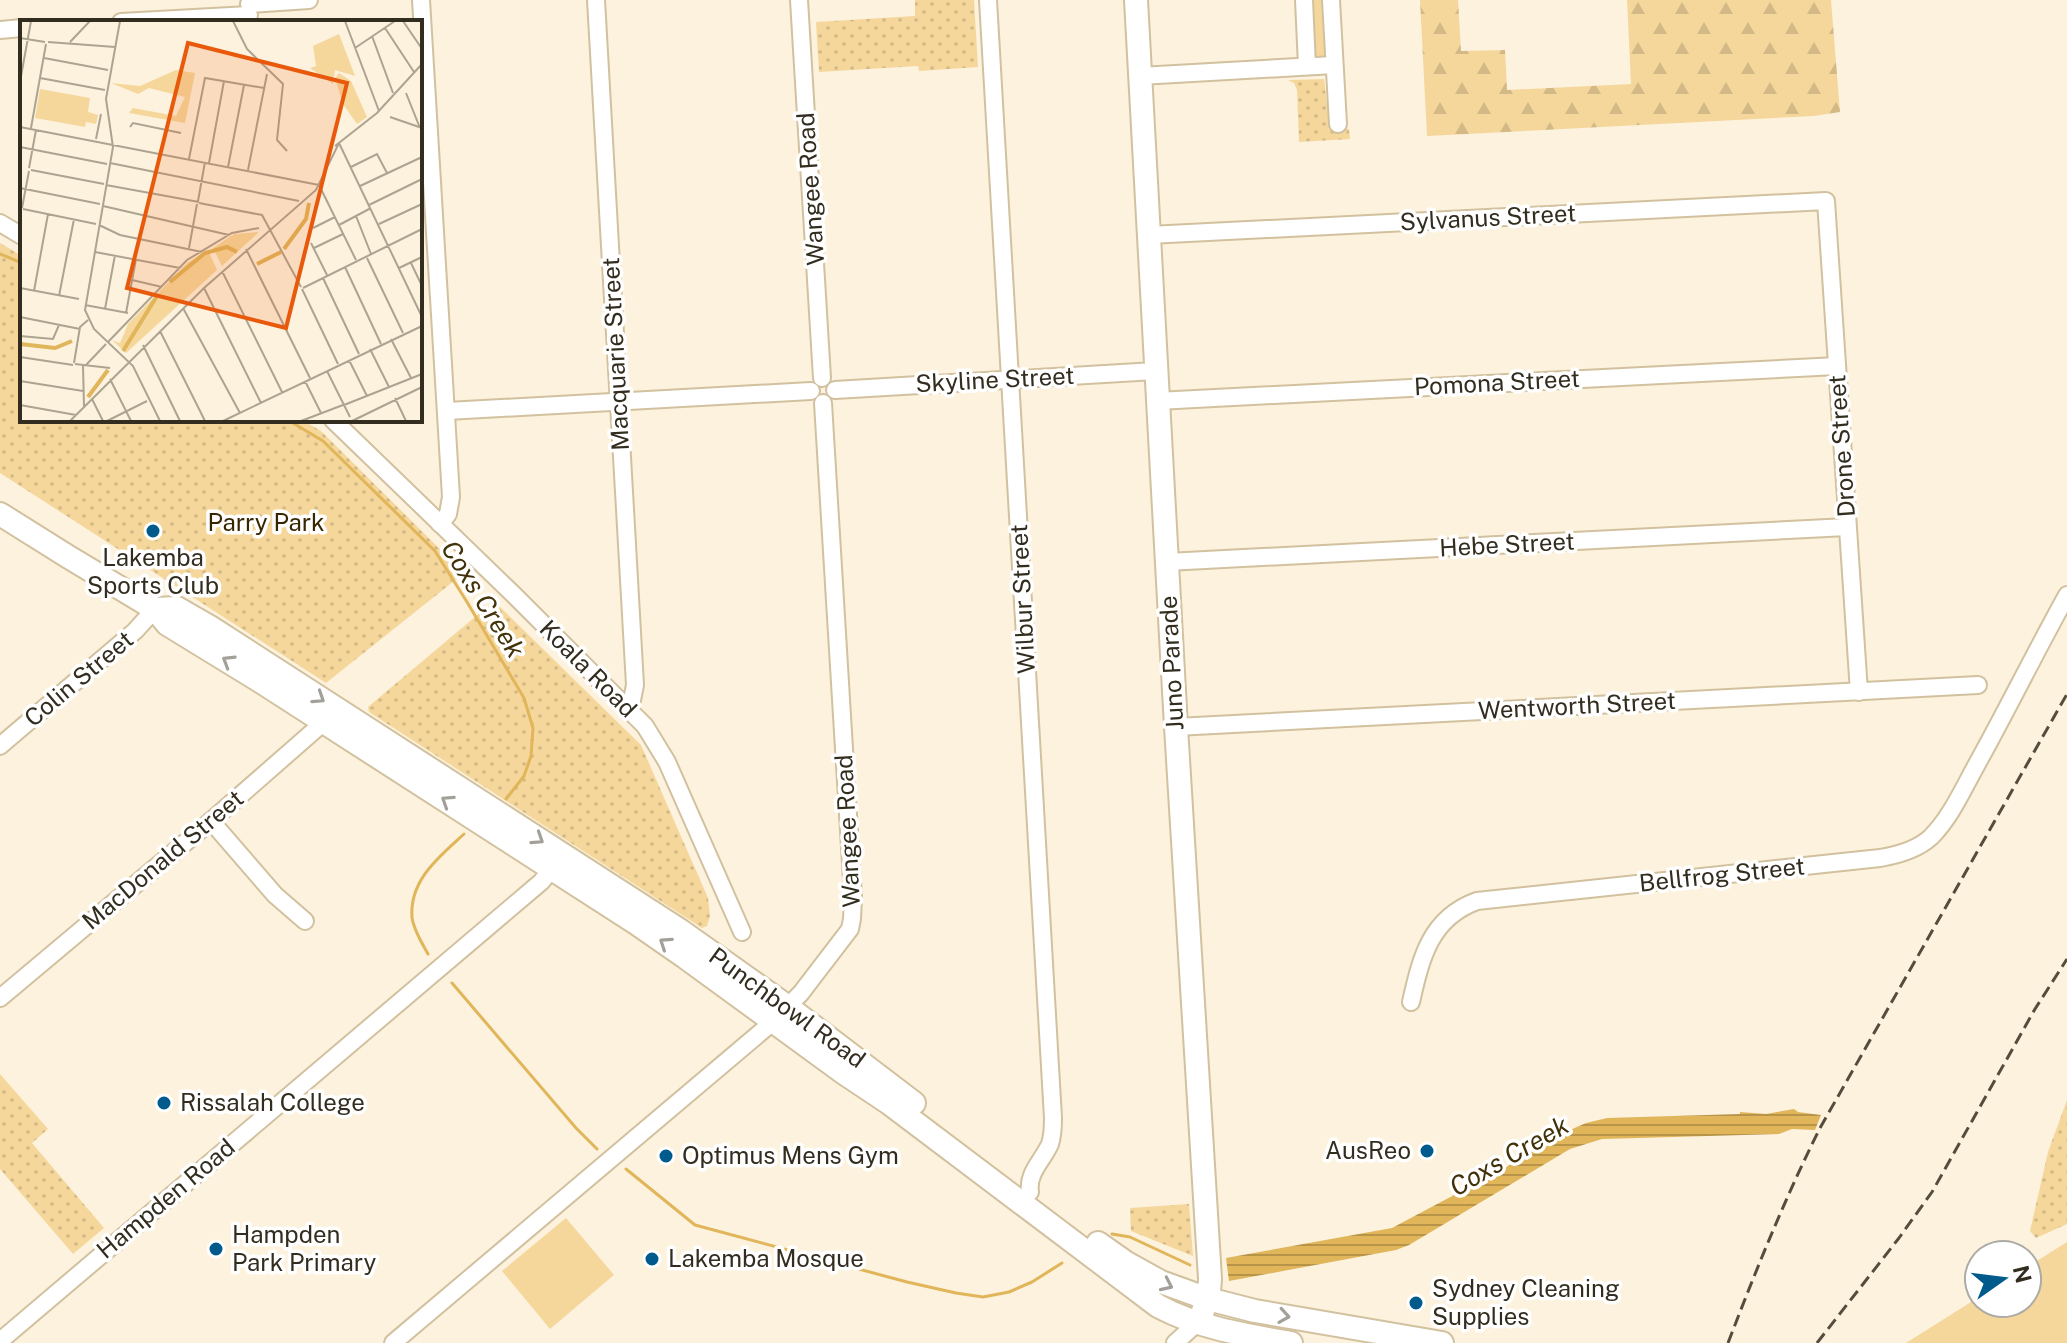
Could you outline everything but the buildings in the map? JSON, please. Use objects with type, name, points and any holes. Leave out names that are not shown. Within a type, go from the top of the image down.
[{"type":"main road","name":"Juno Parade","points":[[1136,0],[1155,371],[1210,1279],[1208,1299],[1197,1323]]},
{"type":"main road","name":"Punchbowl Road","points":[[0,514],[155,609],[167,624],[324,722],[685,957],[781,1014],[1125,1262],[1161,1282],[1208,1299],[1255,1311],[1442,1343]]},
{"type":"main road","name":"Punchbowl Road","points":[[155,609],[177,608],[210,627],[673,926],[934,1136],[1146,1298],[1169,1312],[1197,1323],[1291,1343]]},
{"type":"street","points":[[142,20],[249,10],[309,0]]},
{"type":"street","points":[[421,0],[451,497],[448,514],[440,524]]},
{"type":"street","name":"Macquarie Street","points":[[596,0],[635,685],[627,707]]},
{"type":"street","name":"Wangee Road","points":[[393,1343],[781,1014],[801,993],[852,924],[819,391],[799,0]]},
{"type":"street","name":"Wilbur Street","points":[[988,0],[1053,1118],[1052,1137],[1030,1179],[1030,1192]]},
{"type":"street","points":[[1304,0],[1307,66]]},
{"type":"street","points":[[1331,0],[1338,124]]},
{"type":"street","points":[[0,30],[20,28]]},
{"type":"street","points":[[1140,76],[1334,65]]},
{"type":"street","name":"Sylvanus Street","points":[[1149,235],[1826,201]]},
{"type":"street","name":"Drone Street","points":[[1826,201],[1859,692]]},
{"type":"street","points":[[0,223],[20,235]]},
{"type":"street","name":"Pomona Street","points":[[1157,401],[1837,366]]},
{"type":"street","name":"Skyline Street","points":[[819,391],[829,380],[835,390],[1155,371]]},
{"type":"street","points":[[447,411],[819,391]]},
{"type":"street","name":"Koala Road","points":[[335,422],[627,707],[653,737],[742,932]]},
{"type":"street","name":"Hebe Street","points":[[1167,562],[1847,527]]},
{"type":"street","name":"Bellfrog Street","points":[[1411,1002],[1418,968],[1435,932],[1452,914],[1477,901],[1880,858],[1919,846],[1945,819],[2067,595]]},
{"type":"street","name":"Colin Street","points":[[0,746],[135,631],[155,609]]},
{"type":"street","name":"Wentworth Street","points":[[1176,727],[1978,685]]},
{"type":"street","name":"MacDonald Street","points":[[0,998],[324,722]]},
{"type":"street","points":[[211,821],[275,895],[305,921]]},
{"type":"street","name":"Hampden Road","points":[[0,1341],[541,882],[552,869]]},
{"type":"street","points":[[1175,1343],[1197,1323]]},
{"type":"green space","points":[[915,0],[974,0],[978,67],[919,71],[918,66],[819,72],[816,22],[915,16]]},
{"type":"green space","points":[[1308,0],[1325,0],[1327,53],[1323,59],[1313,56]]},
{"type":"green space","points":[[1420,0],[1458,0],[1461,51],[1505,50],[1507,90],[1631,84],[1627,0],[1831,0],[1840,112],[1814,116],[1427,136]]},
{"type":"green space","points":[[1324,79],[1330,130],[1349,129],[1350,139],[1299,142],[1297,90],[1294,83],[1288,80]]},
{"type":"green space","name":"Parry Park","points":[[0,243],[20,255],[20,422],[305,422],[321,431],[464,573],[326,683],[0,473]]},
{"type":"green space","points":[[494,601],[641,745],[708,898],[710,916],[707,926],[702,928],[369,712],[368,707]]},
{"type":"green space","points":[[0,1074],[48,1129],[32,1143],[104,1228],[73,1254],[0,1169]]},
{"type":"green space","points":[[2067,1100],[2067,1224],[2036,1238],[2030,1231],[2048,1152]]},
{"type":"green space","points":[[1189,1204],[1193,1256],[1131,1231],[1130,1208]]},
{"type":"green space","points":[[566,1218],[614,1275],[550,1329],[502,1271]]},
{"type":"green space","points":[[2067,1242],[2067,1343],[1906,1343],[1963,1307],[1963,1319],[2043,1319],[2043,1257]]},
{"type":"shaded area","points":[[1794,1109],[1821,1115],[1815,1130],[1792,1129],[1779,1134],[1602,1139],[1570,1149],[1396,1250],[1229,1281],[1226,1258],[1392,1228],[1586,1123],[1607,1118],[1740,1112],[1766,1114]]},
{"type":"waterway","name":"Coxs Creek","points":[[0,254],[20,262]]},
{"type":"waterway","name":"Coxs Creek","points":[[291,422],[323,441],[435,551],[524,698],[533,728],[531,756],[524,776],[506,799]]},
{"type":"waterway","name":"Coxs Creek","points":[[428,954],[412,918],[415,892],[428,870],[464,834]]},
{"type":"waterway","name":"Coxs Creek","points":[[452,983],[597,1149]]},
{"type":"waterway","name":"Coxs Creek","points":[[626,1169],[695,1225],[956,1293],[983,1297],[1009,1292],[1062,1263]]},
{"type":"waterway","name":"Coxs Creek","points":[[1112,1234],[1130,1237],[1190,1265]]},
{"type":"railway","points":[[1728,1343],[1771,1234],[1820,1128],[2067,694]]},
{"type":"railway","points":[[1817,1343],[1932,1192],[2035,1009],[2067,959]]},
{"type":"place","name":"Lakemba Sports Club","points":[[153,531]]},
{"type":"place","name":"Rissalah College","points":[[164,1103]]},
{"type":"place","name":"AusReo","points":[[1427,1151]]},
{"type":"place","name":"Optimus Mens Gym","points":[[666,1156]]},
{"type":"place","name":"Hampden Park Primary","points":[[216,1249]]},
{"type":"place","name":"Lakemba Mosque","points":[[652,1259]]},
{"type":"place","name":"Sydney Cleaning Supplies","points":[[1416,1303]]}]
